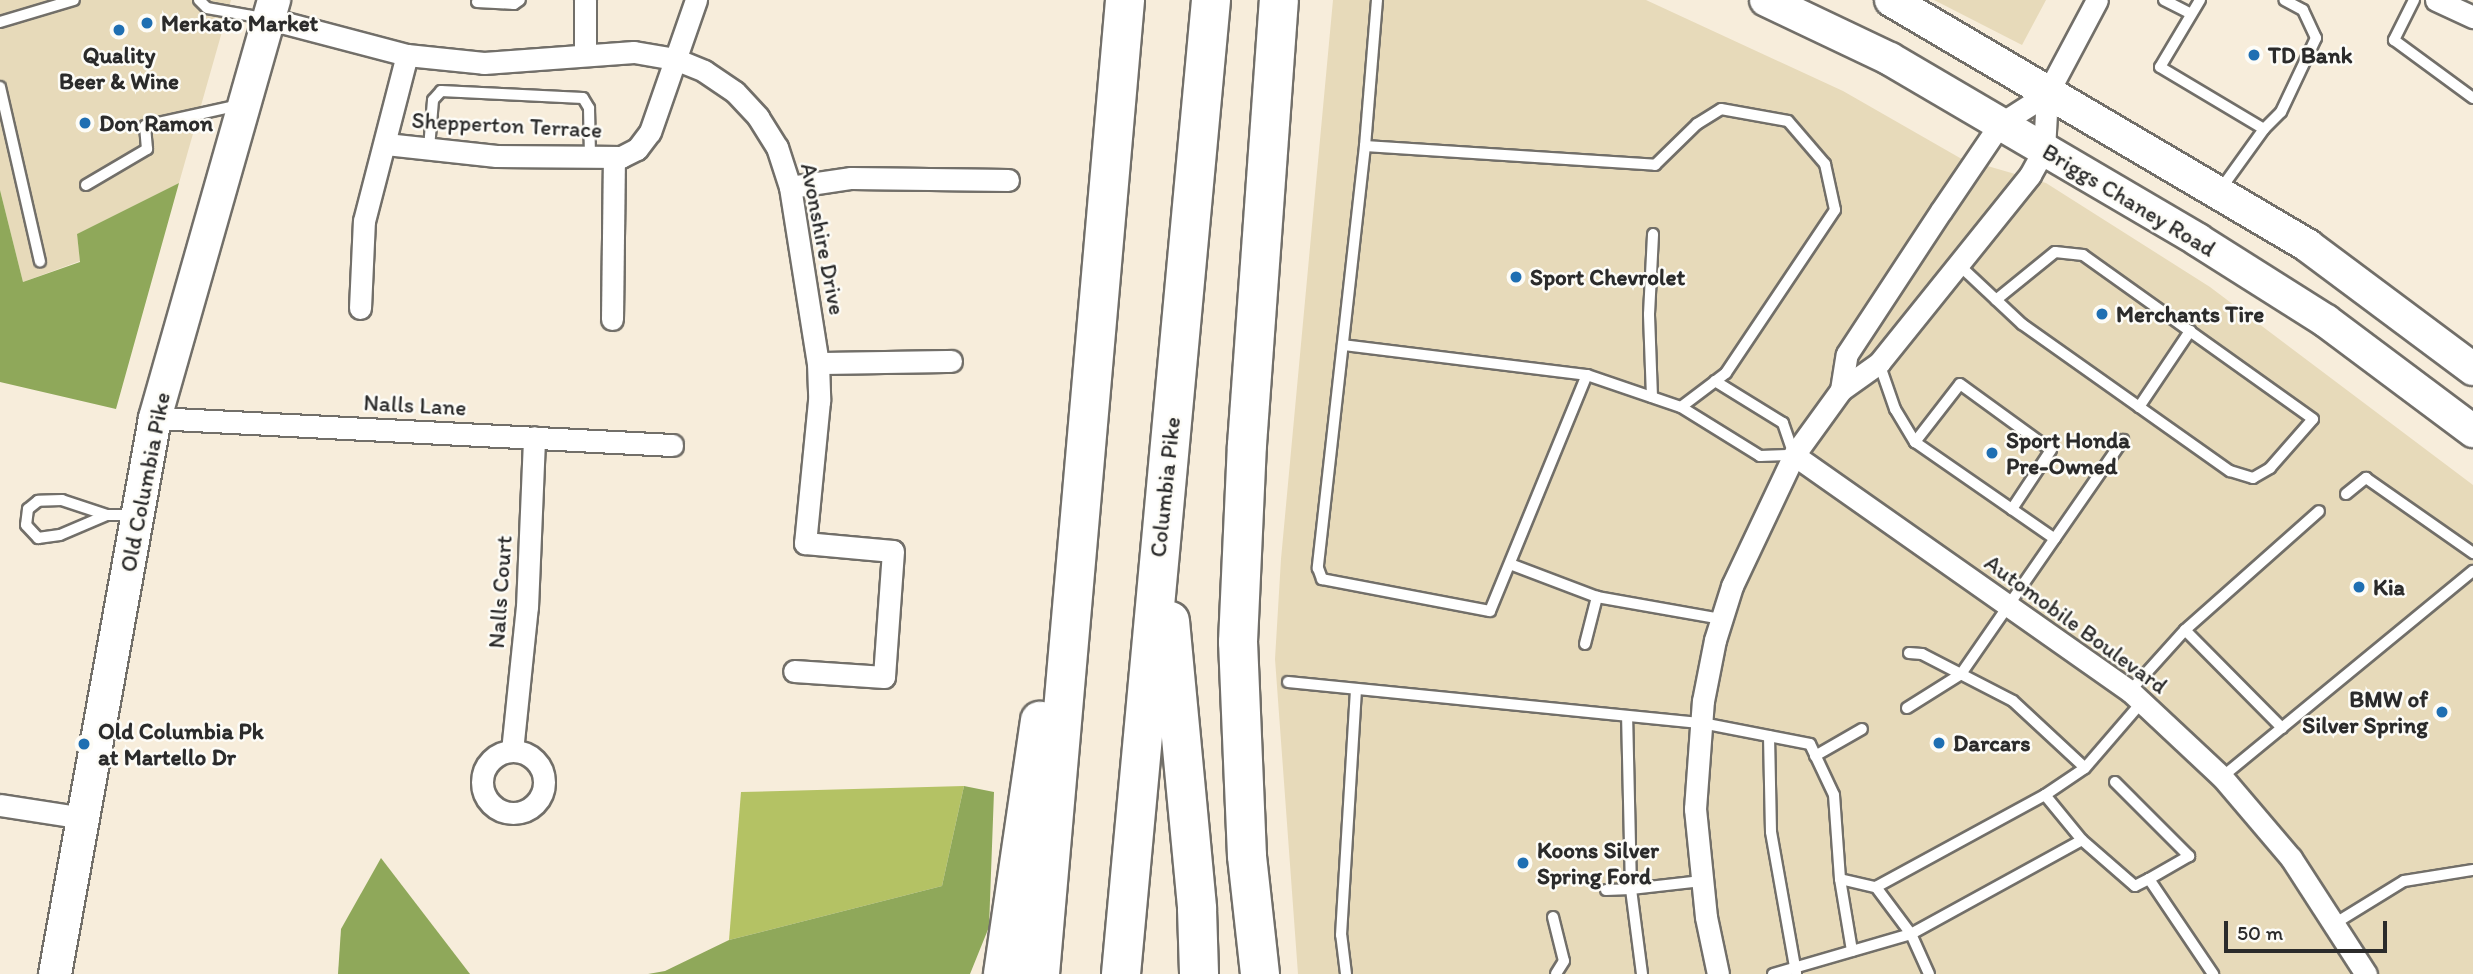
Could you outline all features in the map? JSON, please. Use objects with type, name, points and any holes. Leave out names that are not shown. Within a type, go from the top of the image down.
[{"type":"highway","points":[[1040,974],[1125,0]]},
{"type":"highway","name":"Columbia Pike","points":[[1122,974],[1160,522],[1211,0]]},
{"type":"highway","points":[[1260,974],[1247,856],[1238,642],[1247,445],[1262,270],[1279,0]]},
{"type":"highway","points":[[1262,270],[1299,0]]},
{"type":"highway","points":[[1003,974],[1023,815],[1083,478]]},
{"type":"highway","points":[[1160,522],[1198,909],[1199,974]]},
{"type":"main road","name":"Briggs Chaney Road","points":[[1766,0],[1890,59],[2326,321],[2473,431]]},
{"type":"main road","points":[[1891,0],[2308,246],[2473,369]]},
{"type":"main road","name":"Old Columbia Pike","points":[[55,974],[84,818],[122,515],[155,418],[272,9]]},
{"type":"street","points":[[585,0],[585,54]]},
{"type":"street","name":"Shepperton Terrace","points":[[407,55],[386,144],[496,156],[614,157],[637,149],[650,132],[696,0]]},
{"type":"street","points":[[1718,974],[1702,881],[1695,809],[1702,723],[1722,619],[1732,586],[1794,455],[1841,390],[1879,363],[2030,175],[2044,150],[2047,94],[2097,0]]},
{"type":"street","points":[[2436,0],[2473,17]]},
{"type":"street","name":"Avonshire Drive","points":[[272,9],[407,55],[484,64],[634,52],[675,59],[704,71],[750,108],[777,147],[790,187],[818,363],[819,401],[805,543],[893,551],[884,677],[793,671]]},
{"type":"street","points":[[1841,390],[1847,354],[2000,124],[2047,94]]},
{"type":"street","points":[[360,307],[364,221],[386,144]]},
{"type":"street","points":[[612,320],[614,157]]},
{"type":"street","points":[[790,187],[851,178],[1008,180]]},
{"type":"street","points":[[818,363],[951,361]]},
{"type":"street","name":"Nalls Lane","points":[[155,418],[673,445]]},
{"type":"street","name":"Nalls Court","points":[[512,751],[527,607],[534,437]]},
{"type":"street","name":"Automobile Boulevard","points":[[1794,455],[2136,696],[2222,777],[2291,858],[2366,974]]},
{"type":"street","points":[[0,805],[84,818]]},
{"type":"lane","points":[[0,22],[74,0]]},
{"type":"lane","points":[[199,0],[207,8],[272,9]]},
{"type":"lane","points":[[477,2],[514,4],[520,0]]},
{"type":"lane","points":[[1377,0],[1365,146],[1318,568],[1322,579],[1490,611],[1587,375]]},
{"type":"lane","points":[[2164,0],[2191,15]]},
{"type":"lane","points":[[2200,0],[2160,67],[2264,130]]},
{"type":"lane","points":[[2218,194],[2264,130],[2281,112],[2316,38],[2303,9],[2284,0]]},
{"type":"lane","points":[[2414,0],[2394,40],[2473,99]]},
{"type":"lane","points":[[0,87],[40,261]]},
{"type":"lane","points":[[429,148],[433,100],[441,91],[583,98],[589,108],[590,157]]},
{"type":"lane","points":[[86,185],[147,149],[145,126],[245,104]]},
{"type":"lane","points":[[1655,178],[1655,164],[1697,124],[1721,109],[1788,121],[1825,164],[1835,210],[1726,373],[1681,407]]},
{"type":"lane","points":[[1365,146],[1655,164]]},
{"type":"lane","points":[[1652,397],[1649,314],[1653,234]]},
{"type":"lane","points":[[1958,264],[1996,300],[2022,324],[2230,471],[2253,478],[2270,468],[2313,419],[2083,255],[2054,252],[1996,300]]},
{"type":"lane","points":[[2139,407],[2189,331]]},
{"type":"lane","points":[[1343,345],[1587,375],[1681,407],[1760,456],[1794,455],[1783,423],[1715,381]]},
{"type":"lane","points":[[1879,363],[1895,409],[1915,442],[2055,538]]},
{"type":"lane","points":[[1915,442],[1960,384],[2051,450],[2012,509]]},
{"type":"lane","points":[[1907,708],[1961,674],[2123,440]]},
{"type":"lane","points":[[2346,494],[2366,478],[2473,553]]},
{"type":"lane","points":[[62,500],[122,515],[60,535],[38,538],[26,526],[28,509],[38,501],[62,500]]},
{"type":"lane","points":[[1876,887],[2046,795],[2085,768],[2185,630],[2319,511]]},
{"type":"lane","points":[[1510,564],[1597,597],[1722,619]]},
{"type":"lane","points":[[2222,777],[2473,571]]},
{"type":"lane","points":[[1585,644],[1597,597]]},
{"type":"lane","points":[[2185,630],[2282,728]]},
{"type":"lane","points":[[1909,653],[1922,654],[2013,701],[2085,768]]},
{"type":"lane","points":[[1288,682],[1702,723],[1810,744],[1834,794],[1840,878],[1852,951]]},
{"type":"lane","points":[[1346,974],[1341,935],[1356,689]]},
{"type":"lane","points":[[1627,716],[1632,889],[1642,974]]},
{"type":"lane","points":[[1815,756],[1862,729]]},
{"type":"lane","points":[[1769,736],[1771,832],[1796,971]]},
{"type":"lane","points":[[2046,795],[2082,840],[2135,886],[2189,856],[2115,782]]},
{"type":"lane","points":[[1773,974],[1796,971],[1911,934],[2082,840]]},
{"type":"lane","points":[[2334,924],[2404,881],[2473,870]]},
{"type":"lane","points":[[1840,878],[1876,887],[1911,934],[1929,974]]},
{"type":"lane","points":[[2150,879],[2213,974]]},
{"type":"lane","points":[[1606,890],[1702,881]]},
{"type":"lane","points":[[1553,917],[1564,961],[1556,974]]},
{"type":"shaded area","points":[[0,0],[231,0],[179,183],[77,234],[80,261],[23,282],[0,190]]},
{"type":"shaded area","points":[[1333,0],[1646,0],[1843,91],[1960,158],[2046,183],[2210,287],[2473,485],[2473,974],[1298,974],[1275,659],[1281,559]]},
{"type":"shaded area","points":[[1934,0],[2046,0],[2022,45]]},
{"type":"green space","points":[[179,183],[116,409],[0,382],[0,190],[23,282],[80,262],[77,234]]},
{"type":"green space","points":[[964,786],[942,886],[729,940],[741,792]]},
{"type":"green space","points":[[964,786],[994,792],[989,927],[970,974],[648,974],[665,971],[729,940],[942,886]]},
{"type":"green space","points":[[381,858],[470,974],[338,974],[341,929]]},
{"type":"place","name":"Merkato Market","points":[[147,23]]},
{"type":"place","name":"Quality Beer & Wine","points":[[119,30]]},
{"type":"place","name":"TD Bank","points":[[2254,55]]},
{"type":"place","name":"Don Ramon","points":[[85,123]]},
{"type":"place","name":"Sport Chevrolet","points":[[1516,277]]},
{"type":"place","name":"Merchants Tire","points":[[2102,314]]},
{"type":"place","name":"Sport Honda Pre-Owned","points":[[1992,453]]},
{"type":"place","name":"Kia","points":[[2359,587]]},
{"type":"place","name":"BMW of Silver Spring","points":[[2442,712]]},
{"type":"place","name":"Darcars","points":[[1939,743]]},
{"type":"place","name":"Old Columbia Pk at Martello Dr","points":[[84,744]]},
{"type":"place","name":"Koons Silver Spring Ford","points":[[1523,863]]}]
